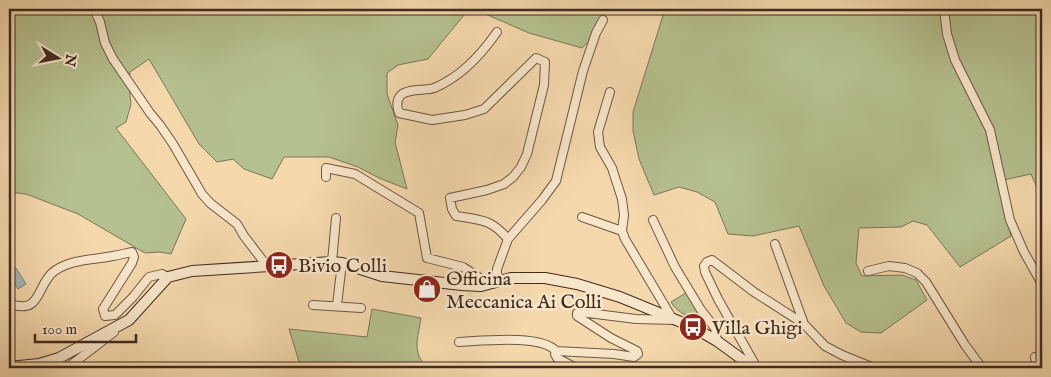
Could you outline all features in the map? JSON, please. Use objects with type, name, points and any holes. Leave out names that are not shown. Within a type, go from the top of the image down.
[{"type":"main road","points":[[9,367],[39,364],[58,358],[129,320],[168,277],[192,271],[332,262],[342,263],[382,276],[405,280],[481,286],[511,278],[545,278],[577,284],[620,297],[674,319],[718,341],[756,368]]},
{"type":"street","points":[[94,9],[112,59],[173,144],[202,194],[237,224],[267,266]]},
{"type":"street","points":[[944,9],[947,34],[955,60],[990,130],[1010,220],[1024,252],[1042,284]]},
{"type":"street","points":[[326,177],[326,168],[354,174],[419,213],[427,258],[463,267],[493,283],[508,239],[556,181],[583,71],[596,33],[603,20]]},
{"type":"street","points":[[497,32],[487,47],[472,63],[434,88],[403,93],[398,98],[397,107],[399,113],[432,120],[465,115],[484,108],[536,58],[545,62],[544,85],[528,154],[521,167],[504,184],[487,190],[450,198],[452,210],[456,216],[488,222],[498,228],[508,239]]},
{"type":"street","points":[[610,92],[598,132],[600,147],[612,168],[622,199],[624,215],[622,231],[674,319]]},
{"type":"street","points":[[582,216],[622,231]]},
{"type":"street","points":[[332,262],[336,218]]},
{"type":"street","points":[[653,220],[675,267],[701,310],[715,328],[718,341]]},
{"type":"street","points":[[775,244],[804,324]]},
{"type":"street","points":[[9,302],[16,306],[26,306],[35,302],[51,274],[66,265],[132,252],[134,257],[132,263],[103,310],[105,316],[115,316],[149,277],[162,274],[168,277]]},
{"type":"street","points":[[756,368],[705,272],[704,266],[707,262],[712,260],[719,264],[754,292],[804,324],[825,346],[874,368]]},
{"type":"street","points":[[337,305],[342,263]]},
{"type":"street","points":[[868,271],[889,266],[905,268],[917,274],[926,282],[965,345],[982,368]]},
{"type":"street","points":[[313,305],[361,308]]},
{"type":"street","points":[[556,351],[634,357],[638,355],[637,351],[577,316],[577,313],[580,312],[636,319],[674,319]]},
{"type":"street","points":[[67,368],[129,320]]},
{"type":"street","points":[[459,342],[525,340],[553,347],[557,358],[576,368]]},
{"type":"street","points":[[1035,358],[1037,368]]},
{"type":"green space","points":[[9,9],[469,9],[428,59],[398,65],[387,73],[387,94],[398,125],[395,142],[407,189],[358,167],[329,157],[284,157],[272,179],[244,169],[233,159],[217,162],[199,144],[149,59],[130,72],[131,104],[126,122],[116,128],[186,219],[171,254],[160,252],[145,253],[78,214],[26,194],[9,192]]},
{"type":"green space","points":[[474,9],[607,9],[590,40],[582,48],[529,33]]},
{"type":"green space","points":[[665,9],[1042,9],[1042,199],[1031,174],[999,181],[1011,236],[960,267],[927,225],[913,221],[901,227],[859,228],[856,263],[862,276],[902,275],[916,280],[927,300],[881,333],[861,332],[846,323],[824,286],[799,226],[753,236],[728,234],[715,202],[697,192],[679,187],[654,195],[639,159],[633,131],[633,112]]},
{"type":"green space","points":[[689,291],[707,324],[682,313],[671,302]]},
{"type":"green space","points":[[372,309],[421,318],[417,345],[419,357],[428,368],[301,368],[289,329],[367,337]]},
{"type":"shaded area","points":[[16,268],[26,284],[18,289],[9,275],[9,272]]},
{"type":"place","name":"Bivio Colli","points":[[279,265]]},
{"type":"place","name":"Officina Meccanica Ai Colli","points":[[427,289]]},
{"type":"place","name":"Villa Ghigi","points":[[693,327]]}]
